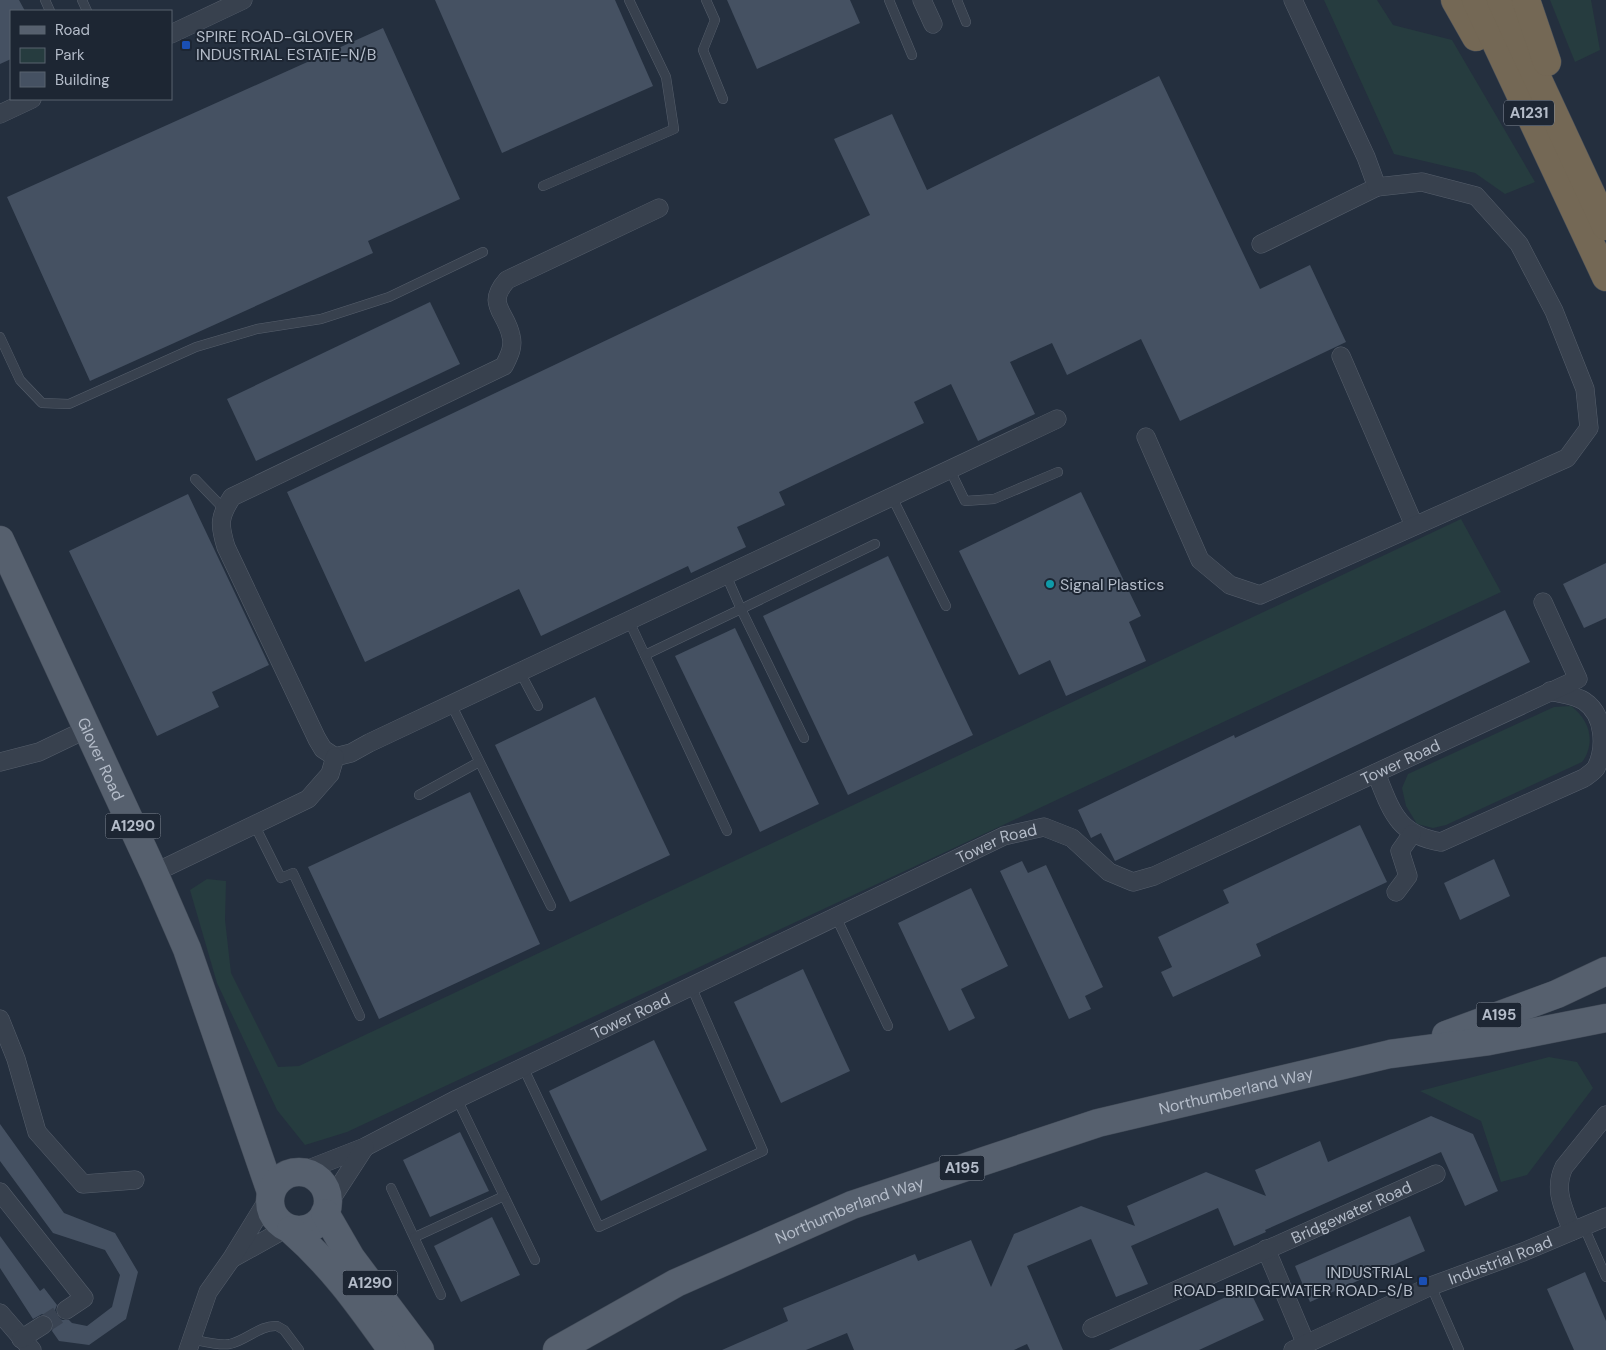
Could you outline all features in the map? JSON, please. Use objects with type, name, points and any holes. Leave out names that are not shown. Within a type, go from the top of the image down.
[{"type":"highway","points":[[1455,0],[1596,222]]},
{"type":"highway","name":"A1231","points":[[1476,0],[1596,222]]},
{"type":"highway","name":"A1231","points":[[1502,0],[1596,222],[1606,277]]},
{"type":"highway","points":[[1526,0],[1596,222]]},
{"type":"main road","name":"Glover Road","points":[[0,540],[154,872],[187,949],[271,1194]]},
{"type":"main road","name":"Northumberland Way","points":[[1390,1054],[1523,1007],[1606,971]]},
{"type":"main road","name":"Northumberland Way","points":[[558,1350],[676,1283],[852,1205],[1098,1123],[1390,1054],[1489,1040],[1606,1018]]},
{"type":"main road","name":"Glover Road","points":[[246,1120],[296,1173]]},
{"type":"main road","points":[[271,1194],[282,1177],[296,1173]]},
{"type":"main road","name":"A1290","points":[[296,1173],[318,1180],[323,1186],[326,1208],[351,1258],[420,1350]]},
{"type":"main road","name":"A1290","points":[[271,1194],[271,1210],[274,1217],[324,1259],[348,1287],[392,1350]]},
{"type":"main road","points":[[289,1229],[308,1229],[315,1226],[326,1208]]},
{"type":"street","points":[[172,34],[244,0]]},
{"type":"street","points":[[922,0],[932,24]]},
{"type":"street","points":[[1293,0],[1377,187]]},
{"type":"street","points":[[0,114],[30,100]]},
{"type":"street","points":[[1146,438],[1200,560],[1230,584],[1260,595],[1414,524],[1567,458],[1589,428],[1585,389],[1554,312],[1519,244],[1476,196],[1422,182],[1377,187],[1260,244]]},
{"type":"street","points":[[335,758],[323,749],[317,740],[226,546],[221,529],[221,513],[232,496],[504,366],[512,350],[512,336],[496,300],[498,291],[507,280],[659,208]]},
{"type":"street","points":[[1341,356],[1414,524]]},
{"type":"street","points":[[335,758],[351,753],[451,704],[1057,419]]},
{"type":"street","name":"Tower Road","points":[[296,1173],[366,1147],[457,1099],[1004,836],[1044,827],[1072,838],[1110,872],[1133,882],[1154,876],[1578,679],[1543,602]]},
{"type":"street","points":[[1376,773],[1396,818],[1412,834],[1424,840],[1441,842],[1584,778],[1596,769],[1603,752],[1605,740],[1603,727],[1596,713],[1586,702],[1576,697],[1550,691]]},
{"type":"street","points":[[0,762],[39,752],[87,729]]},
{"type":"street","points":[[154,872],[308,799],[330,774],[335,758]]},
{"type":"street","points":[[1396,892],[1408,876],[1400,851],[1412,834]]},
{"type":"street","points":[[0,1019],[13,1051],[37,1132],[83,1184],[135,1180]]},
{"type":"street","name":"Industrial Road","points":[[1578,1229],[1560,1199],[1559,1178],[1564,1168],[1606,1115]]},
{"type":"street","name":"Tower Road","points":[[326,1208],[366,1147]]},
{"type":"street","name":"Bridgewater Road","points":[[1092,1328],[1436,1174]]},
{"type":"street","points":[[0,1192],[84,1298],[66,1310]]},
{"type":"street","points":[[190,1344],[208,1292],[232,1258],[271,1194]]},
{"type":"street","name":"Industrial Road","points":[[1299,1347],[1430,1286],[1606,1217]]},
{"type":"street","points":[[232,1258],[289,1229]]},
{"type":"street","points":[[1266,1249],[1299,1347]]},
{"type":"street","points":[[0,1313],[26,1344],[43,1325]]},
{"type":"lane","points":[[543,186],[674,130],[666,77],[629,0]]},
{"type":"lane","points":[[706,0],[715,20],[703,50],[723,99]]},
{"type":"lane","points":[[889,0],[912,55]]},
{"type":"lane","points":[[957,0],[966,22]]},
{"type":"lane","points":[[0,337],[20,380],[42,403],[69,404],[196,347],[257,329],[321,319],[389,297],[483,252]]},
{"type":"lane","points":[[950,470],[965,500],[994,499],[1058,472]]},
{"type":"lane","points":[[194,479],[224,509]]},
{"type":"lane","points":[[892,497],[946,606]]},
{"type":"lane","points":[[644,655],[875,544]]},
{"type":"lane","points":[[726,575],[804,738]]},
{"type":"lane","points":[[629,621],[727,831]]},
{"type":"lane","points":[[520,672],[538,706]]},
{"type":"lane","points":[[451,704],[551,906]]},
{"type":"lane","points":[[419,795],[480,762]]},
{"type":"lane","points":[[254,824],[282,878],[293,872],[360,1016]]},
{"type":"lane","points":[[836,917],[888,1026]]},
{"type":"lane","points":[[523,1067],[599,1226],[763,1151],[691,986]]},
{"type":"lane","points":[[457,1099],[535,1260]]},
{"type":"lane","points":[[391,1188],[441,1295]]},
{"type":"lane","points":[[415,1237],[504,1196]]},
{"type":"lane","points":[[1578,1229],[1606,1277]]},
{"type":"lane","points":[[1430,1286],[1459,1350]]},
{"type":"lane","points":[[190,1344],[229,1344],[250,1336],[265,1327],[277,1326],[284,1330],[299,1350]]},
{"type":"green space","points":[[1324,0],[1377,0],[1393,25],[1452,40],[1535,182],[1505,194],[1475,173],[1394,154]]},
{"type":"green space","points":[[1550,0],[1591,0],[1600,50],[1575,62]]},
{"type":"green space","points":[[1461,519],[1501,592],[347,1132],[305,1145],[277,1110],[217,983],[190,890],[207,879],[226,881],[225,920],[231,973],[278,1067],[299,1066]]},
{"type":"green space","points":[[1571,706],[1583,718],[1589,732],[1589,747],[1582,762],[1446,825],[1433,828],[1417,824],[1406,806],[1402,788],[1408,774],[1554,707]]},
{"type":"green space","points":[[1549,1057],[1577,1062],[1593,1088],[1527,1175],[1501,1182],[1481,1121],[1420,1091]]},
{"type":"building","points":[[0,0],[19,0],[24,10],[10,10],[10,59],[0,64]]},
{"type":"building","points":[[435,0],[615,0],[653,86],[502,153]]},
{"type":"building","points":[[727,0],[850,0],[860,23],[757,69]]},
{"type":"building","points":[[383,28],[460,199],[368,241],[373,253],[90,381],[7,197]]},
{"type":"building","points":[[1159,76],[1260,289],[1310,265],[1346,342],[1180,421],[1141,339],[1067,375],[1052,343],[1010,362],[1035,414],[978,441],[951,384],[914,402],[924,423],[779,492],[785,505],[737,527],[746,547],[691,573],[688,566],[541,636],[519,589],[365,662],[287,492],[870,215],[834,139],[892,114],[927,190]]},
{"type":"building","points":[[430,302],[460,364],[256,461],[227,399]]},
{"type":"building","name":"Signal Plastics","points":[[1081,492],[1141,616],[1129,622],[1146,661],[1066,696],[1050,660],[1019,675],[959,551]]},
{"type":"building","points":[[188,494],[269,665],[212,692],[219,707],[157,736],[69,551]]},
{"type":"building","points":[[888,556],[973,735],[848,795],[763,616]]},
{"type":"building","points":[[1606,563],[1606,618],[1584,628],[1563,584]]},
{"type":"building","points":[[1505,610],[1530,662],[1115,861],[1101,833],[1091,838],[1078,810],[1234,735],[1235,738]]},
{"type":"building","points":[[735,628],[819,804],[760,832],[675,656]]},
{"type":"building","points":[[595,697],[670,855],[570,902],[495,745]]},
{"type":"building","points":[[470,792],[540,944],[379,1019],[308,867]]},
{"type":"building","points":[[1360,825],[1387,882],[1256,944],[1261,956],[1173,997],[1161,972],[1172,967],[1158,937],[1229,903],[1223,890]]},
{"type":"building","points":[[1494,859],[1510,896],[1460,920],[1444,883]]},
{"type":"building","points":[[1022,861],[1028,873],[1046,865],[1103,987],[1085,996],[1091,1009],[1069,1019],[1000,871]]},
{"type":"building","points":[[971,888],[1008,966],[961,989],[975,1018],[949,1031],[898,923]]},
{"type":"building","points":[[803,969],[850,1071],[781,1103],[734,1002]]},
{"type":"building","points":[[654,1040],[707,1150],[601,1201],[549,1091]]},
{"type":"building","points":[[1431,1116],[1473,1134],[1498,1191],[1465,1206],[1441,1152],[1265,1230],[1266,1232],[1234,1246],[1218,1208],[1131,1246],[1148,1284],[1116,1297],[1091,1239],[1027,1266],[1063,1350],[1030,1350],[1027,1344],[1014,1350],[854,1350],[847,1333],[806,1350],[722,1350],[788,1321],[783,1308],[915,1254],[918,1261],[971,1240],[991,1287],[1014,1234],[1081,1206],[1135,1226],[1127,1206],[1206,1172],[1266,1196],[1255,1170],[1320,1141],[1328,1162]]},
{"type":"building","points":[[0,1124],[64,1213],[115,1233],[138,1272],[126,1319],[89,1345],[59,1341],[52,1331],[54,1324],[47,1315],[42,1314],[33,1319],[0,1268],[0,1236],[40,1291],[44,1288],[57,1305],[55,1310],[57,1316],[62,1320],[69,1320],[72,1323],[87,1326],[112,1307],[120,1275],[105,1250],[53,1233],[0,1161]]},
{"type":"building","points":[[460,1132],[489,1191],[430,1217],[403,1160]]},
{"type":"building","points":[[1410,1216],[1425,1251],[1310,1302],[1295,1266]]},
{"type":"building","points":[[492,1217],[520,1275],[461,1302],[434,1246]]},
{"type":"building","points":[[1585,1272],[1606,1321],[1606,1350],[1574,1350],[1547,1289]]},
{"type":"building","points":[[1248,1287],[1264,1320],[1199,1350],[1109,1350]]},
{"type":"tunnel","points":[[43,1325],[66,1310]]},
{"type":"place","name":"SPIRE ROAD-GLOVER INDUSTRIAL ESTATE-N/B","points":[[186,45]]},
{"type":"place","name":"Signal Plastics","points":[[1050,584]]},
{"type":"place","name":"INDUSTRIAL ROAD-BRIDGEWATER ROAD-S/B","points":[[1423,1281]]}]
